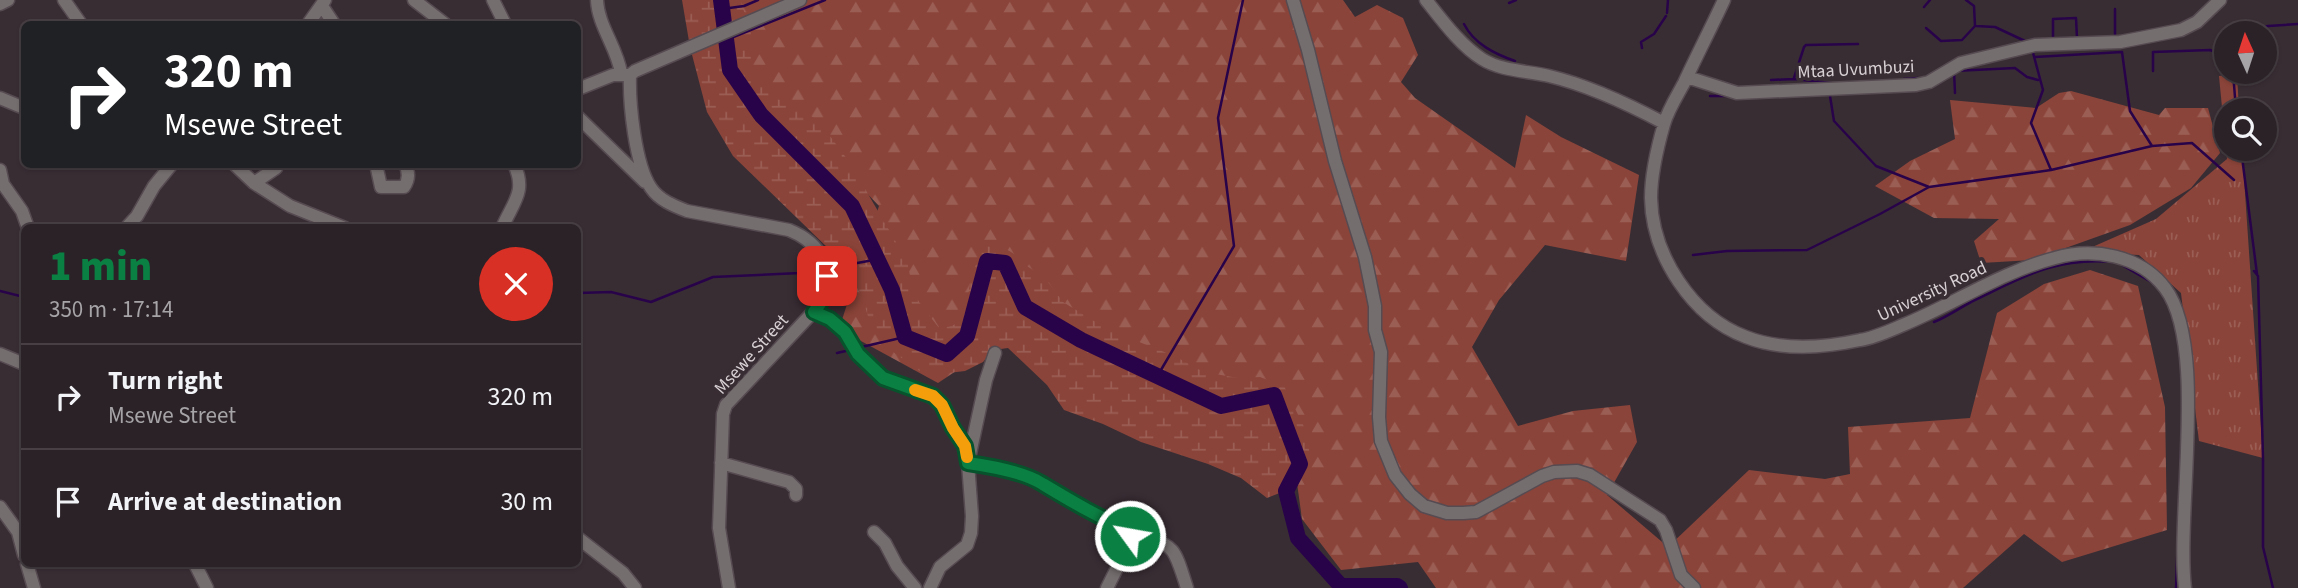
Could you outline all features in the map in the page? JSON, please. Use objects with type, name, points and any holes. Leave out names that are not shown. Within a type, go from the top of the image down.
[{"type":"street","points":[[0,4],[8,0]]},
{"type":"street","points":[[64,0],[78,21]]},
{"type":"street","points":[[414,0],[441,21]]},
{"type":"street","points":[[493,0],[504,21]]},
{"type":"street","points":[[597,0],[598,16],[625,74],[639,153],[650,186]]},
{"type":"street","points":[[581,88],[635,71],[800,0]]},
{"type":"street","points":[[1293,0],[1335,161],[1365,257],[1375,306],[1375,330],[1381,352],[1381,441],[1395,475],[1424,506],[1447,513],[1476,512],[1554,472],[1568,470],[1590,475],[1660,520],[1681,575],[1694,588]]},
{"type":"street","points":[[1426,0],[1450,29],[1484,60],[1516,70],[1562,79],[1635,108],[1664,123]]},
{"type":"street","name":"University Road","points":[[1724,0],[1664,123],[1651,199],[1660,243],[1679,283],[1718,323],[1746,337],[1793,347],[1825,346],[1862,340],[1932,313],[1993,282],[2056,257],[2086,253],[2133,262],[2165,288],[2181,324],[2186,354],[2188,419],[2182,562],[2185,588]]},
{"type":"street","name":"Mtaa Uvumbuzi","points":[[1687,76],[1737,93],[1916,85],[1929,82],[1961,63],[2035,45],[2120,42],[2181,30],[2197,22],[2220,0]]},
{"type":"street","points":[[311,21],[323,3],[332,21]]},
{"type":"street","points":[[0,98],[21,107]]},
{"type":"street","points":[[581,120],[650,186]]},
{"type":"street","points":[[130,224],[169,168]]},
{"type":"street","points":[[238,168],[254,183],[290,206],[335,224]]},
{"type":"street","points":[[254,183],[276,168]]},
{"type":"street","points":[[377,168],[381,187],[404,187],[408,180],[407,168]]},
{"type":"street","points":[[504,224],[519,195],[520,177],[516,168]]},
{"type":"street","points":[[0,170],[3,184],[22,211],[27,224]]},
{"type":"street","name":"Msewe Street","points":[[650,186],[664,200],[687,211],[789,230],[800,235],[810,241],[822,258],[827,276],[821,302],[814,312],[726,405],[722,423],[719,528],[729,588]]},
{"type":"street","points":[[814,312],[830,319],[845,332],[858,354],[883,378],[933,396],[942,405],[965,446],[972,516],[971,533],[967,545],[940,567],[930,588]]},
{"type":"street","points":[[968,463],[986,380],[995,353]]},
{"type":"street","points":[[0,354],[21,362]]},
{"type":"street","points":[[721,463],[789,482],[796,489],[796,495]]},
{"type":"street","points":[[968,463],[993,466],[1040,482],[1089,513],[1162,541],[1176,553],[1187,588]]},
{"type":"street","points":[[0,507],[18,532],[21,544]]},
{"type":"street","points":[[1107,588],[1127,548],[1132,531]]},
{"type":"street","points":[[874,532],[885,543],[897,566],[915,588]]},
{"type":"street","points":[[581,540],[622,573],[635,588]]},
{"type":"street","points":[[28,567],[34,588]]},
{"type":"street","points":[[196,567],[207,588]]},
{"type":"green space","points":[[682,0],[740,0],[751,31],[752,70],[778,98],[818,120],[850,163],[907,261],[913,290],[919,302],[939,328],[949,327],[962,318],[972,275],[982,248],[991,243],[1001,246],[1045,278],[1063,302],[1107,329],[1174,356],[1204,372],[1238,378],[1260,377],[1284,386],[1308,435],[1309,451],[1290,489],[1267,498],[1241,478],[1141,442],[1064,410],[1047,385],[1008,348],[993,350],[983,362],[965,371],[948,373],[921,372],[892,351],[868,316],[862,297],[850,275],[831,251],[733,156],[707,112],[690,47]]},
{"type":"green space","points":[[736,0],[1343,0],[1355,17],[1377,5],[1403,18],[1418,55],[1401,82],[1415,98],[1515,168],[1526,115],[1561,137],[1639,175],[1626,261],[1545,245],[1499,300],[1472,347],[1518,426],[1573,411],[1630,405],[1637,442],[1607,495],[1668,547],[1749,470],[1825,479],[1850,474],[1848,427],[1970,418],[1997,313],[2044,284],[2090,270],[2138,286],[2165,407],[2167,530],[2062,562],[2024,534],[1963,588],[1436,588],[1418,562],[1341,570],[1302,519],[1293,454],[1007,337],[938,383],[839,329],[879,206],[745,65]]},
{"type":"green space","points":[[2220,84],[2238,84],[2238,98],[2221,98]]},
{"type":"green space","points":[[2071,91],[2159,115],[2165,108],[2208,108],[2214,130],[2214,160],[2191,188],[2130,225],[2032,260],[1981,263],[1974,241],[1999,219],[1934,218],[1875,186],[1910,161],[1955,139],[1950,100],[2036,108],[2059,93]]},
{"type":"green space","points":[[2225,161],[2243,161],[2263,458],[2199,441],[2181,293],[2139,255],[2081,252],[2156,219]]},
{"type":"waterway","points":[[721,0],[730,70],[761,115],[852,206],[892,290],[905,337],[947,354],[967,336],[987,261],[1005,263],[1025,307],[1081,340],[1221,406],[1274,395],[1300,464],[1286,491],[1298,538],[1341,586],[1400,588]]},
{"type":"waterway","points":[[722,9],[744,6],[758,0]]},
{"type":"waterway","points":[[726,40],[825,0]]},
{"type":"waterway","points":[[1158,375],[1234,246],[1218,118],[1243,0]]},
{"type":"waterway","points":[[1509,3],[1516,0]]},
{"type":"waterway","points":[[1667,13],[1668,0]]},
{"type":"waterway","points":[[1924,7],[1930,0]]},
{"type":"waterway","points":[[1926,28],[1941,41],[1962,40],[1975,26],[1974,6],[1966,0]]},
{"type":"waterway","points":[[2115,9],[2115,37]]},
{"type":"waterway","points":[[1642,48],[1641,42],[1654,34],[1666,16]]},
{"type":"waterway","points":[[2053,38],[2053,19],[2076,18],[2077,38]]},
{"type":"waterway","points":[[1464,24],[1473,37],[1486,47],[1515,61]]},
{"type":"waterway","points":[[2277,25],[2298,24]]},
{"type":"waterway","points":[[1976,26],[1995,27],[2025,41]]},
{"type":"waterway","points":[[1794,78],[1806,45],[1858,44]]},
{"type":"waterway","points":[[2032,49],[2043,90],[2031,123],[2051,170]]},
{"type":"waterway","points":[[2035,57],[2122,52],[2130,111],[2152,146]]},
{"type":"waterway","points":[[2153,71],[2153,52],[2214,52]]},
{"type":"waterway","points":[[1955,93],[1954,71],[2015,68],[2027,77],[2038,80]]},
{"type":"waterway","points":[[1904,79],[1918,78]]},
{"type":"waterway","points":[[1771,80],[1794,79],[1831,83]]},
{"type":"waterway","points":[[2234,84],[2235,98]]},
{"type":"waterway","points":[[1710,96],[1727,96]]},
{"type":"waterway","points":[[1830,96],[1834,121],[1876,166],[1929,187],[2051,170],[2152,146],[2192,143],[2234,180]]},
{"type":"waterway","points":[[2243,161],[2257,274]]},
{"type":"waterway","points":[[1693,255],[1727,251],[1807,250],[1929,187]]},
{"type":"waterway","points":[[830,268],[879,259]]},
{"type":"waterway","points":[[1934,322],[2042,270],[2075,262],[2113,262]]},
{"type":"waterway","points":[[2122,265],[2153,283]]},
{"type":"waterway","points":[[581,293],[611,292],[651,302],[713,277],[800,273],[820,269]]},
{"type":"waterway","points":[[2254,271],[2258,276],[2263,547],[2273,588]]},
{"type":"waterway","points":[[0,291],[21,296]]},
{"type":"waterway","points":[[857,348],[905,337]]},
{"type":"waterway","points":[[837,353],[850,350]]},
{"type":"waterway","points":[[2176,588],[2182,429]]},
{"type":"slow traffic","points":[[915,390],[933,396],[942,405],[965,446],[967,457]]},
{"type":"route","points":[[827,276],[821,302],[814,312],[830,319],[845,332],[858,354],[883,378],[933,396],[942,405],[965,446],[968,463],[993,466],[1040,482],[1089,513],[1132,531],[1130,536]]}]
